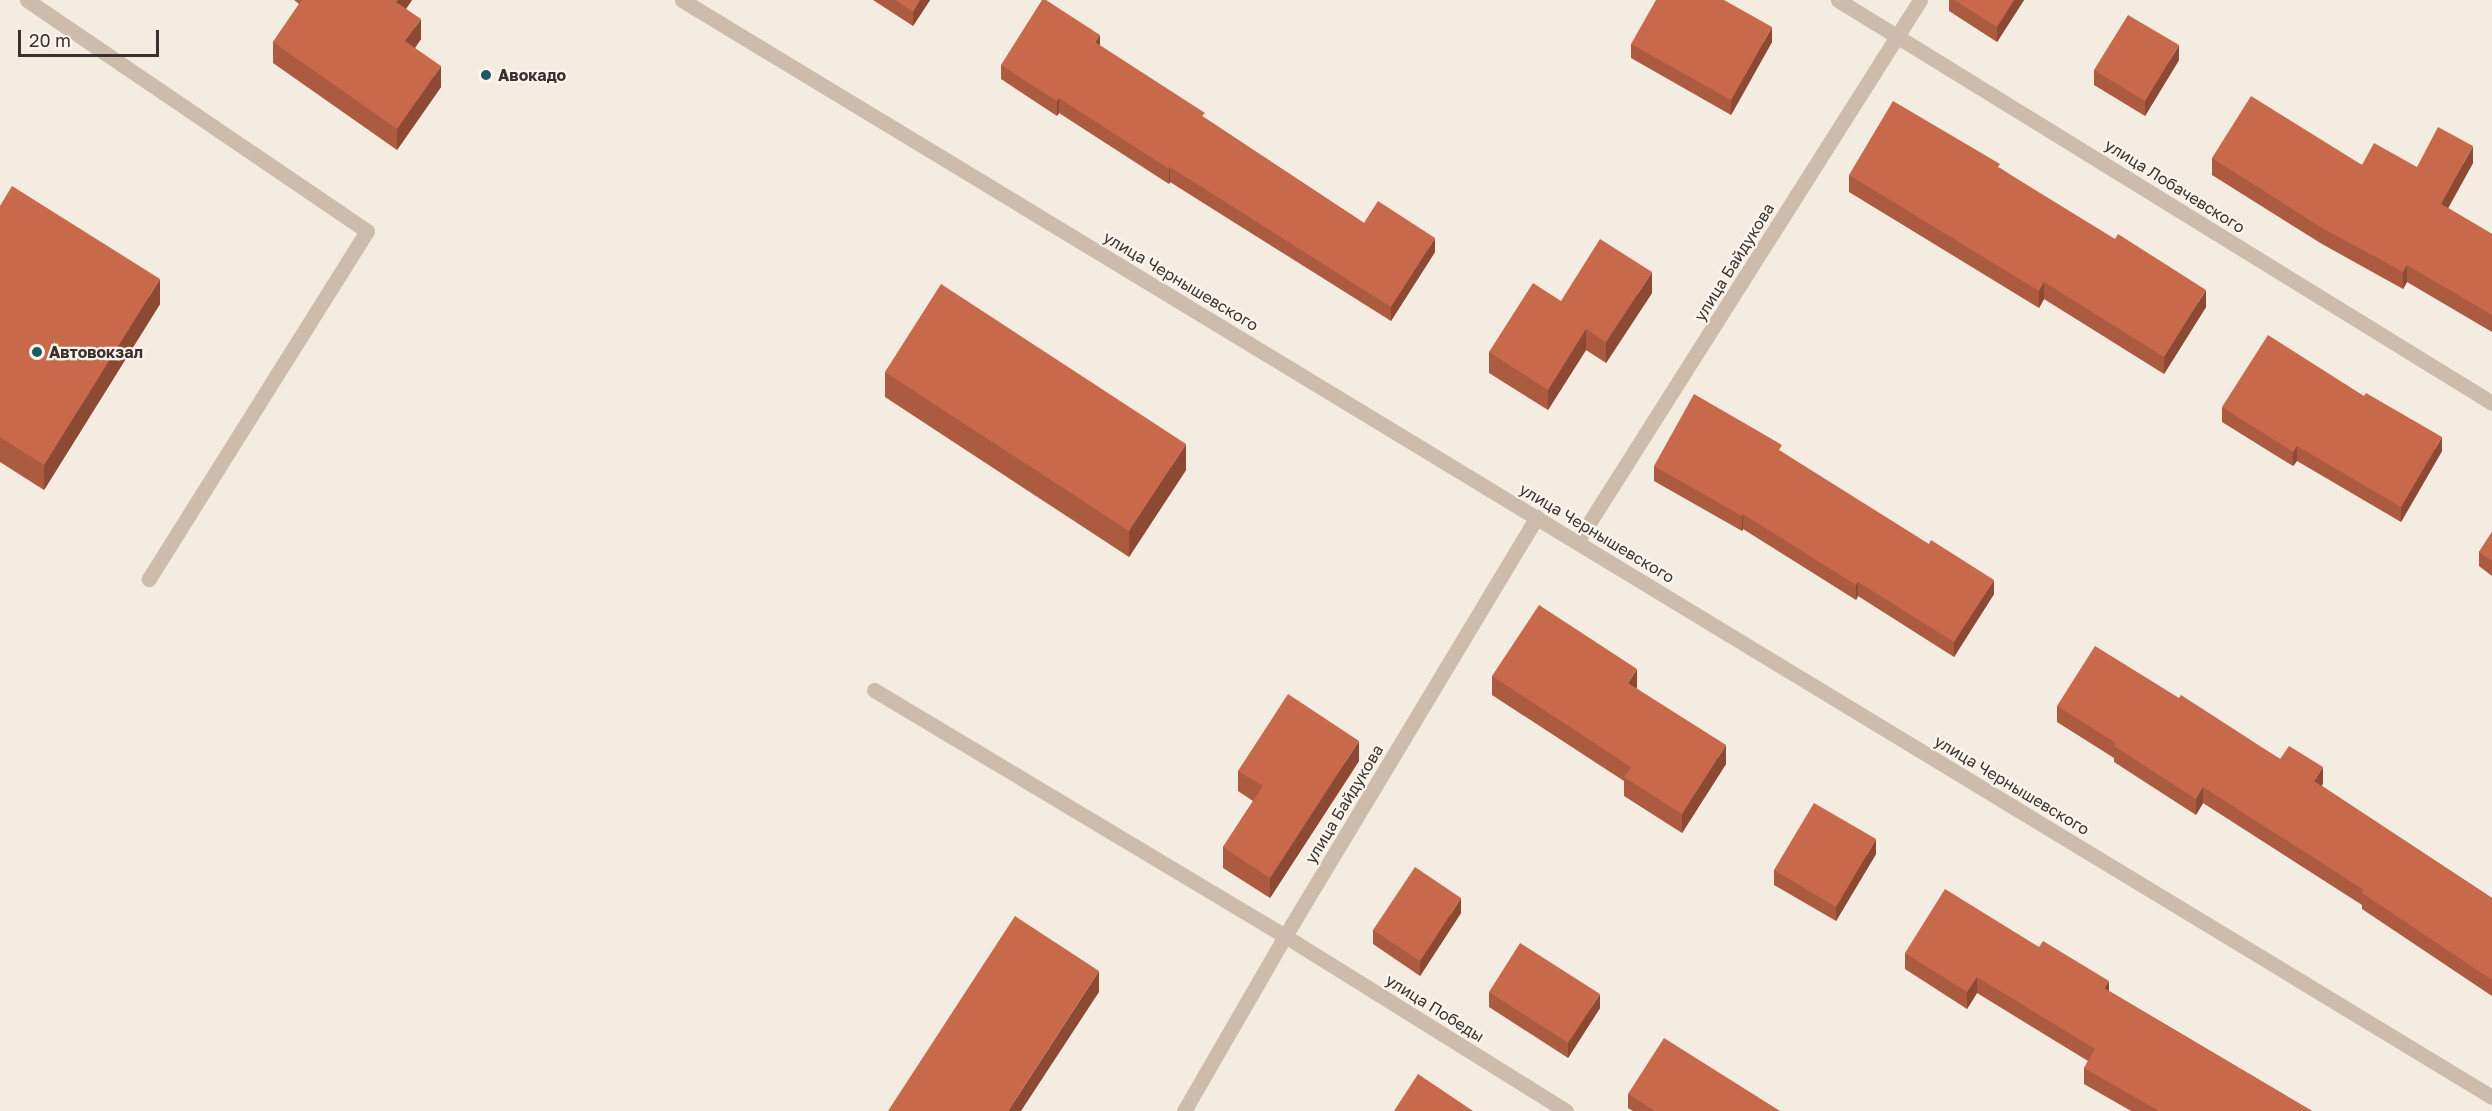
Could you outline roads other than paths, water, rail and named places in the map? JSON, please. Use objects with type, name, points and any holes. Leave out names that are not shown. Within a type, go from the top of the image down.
[{"type":"street","points":[[27,0],[367,231],[149,579]]},
{"type":"street","name":"улица Чернышевского","points":[[682,0],[2492,1097]]},
{"type":"street","name":"улица Лобачевского","points":[[1838,0],[2492,403]]},
{"type":"street","name":"улица Байдукова","points":[[1577,542],[1920,0]]},
{"type":"street","name":"улица Байдукова","points":[[1184,1111],[1285,936],[1537,517]]},
{"type":"street","name":"улица Победы","points":[[874,690],[1285,936],[1566,1111]]},
{"type":"place","name":"Авокадо","points":[[486,75]]},
{"type":"place","name":"Автовокзал","points":[[37,352]]}]
